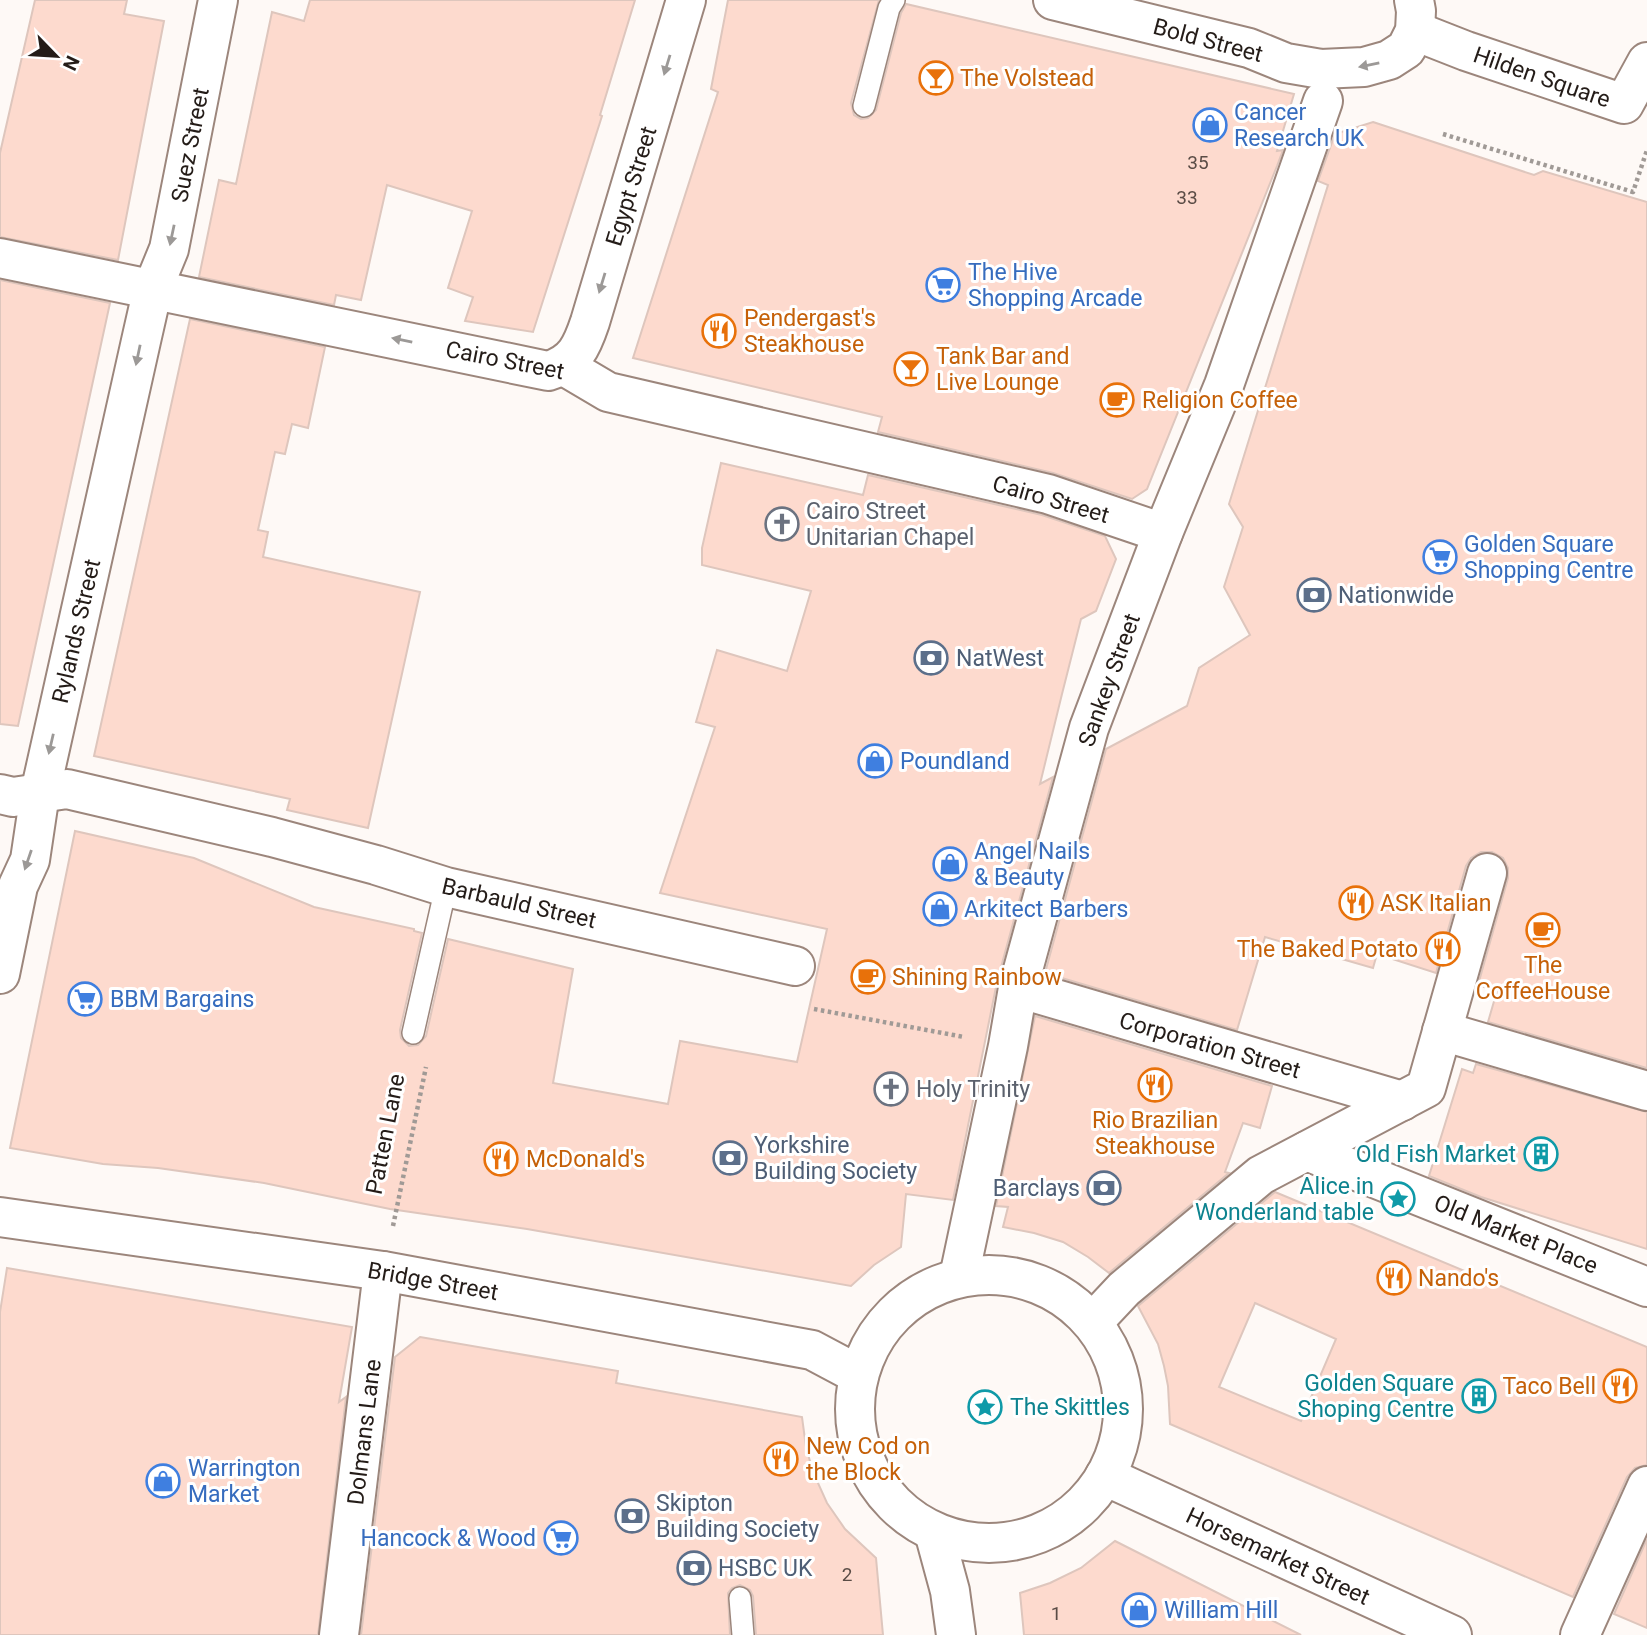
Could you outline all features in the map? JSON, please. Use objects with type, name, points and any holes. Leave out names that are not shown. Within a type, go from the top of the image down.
[{"type":"street","name":"Suez Street","points":[[153,288],[169,249],[218,0]]},
{"type":"street","name":"Egypt Street","points":[[564,366],[577,352],[590,321],[686,0]]},
{"type":"street","name":"Bold Street","points":[[1053,0],[1249,48],[1286,63],[1322,85]]},
{"type":"street","points":[[1322,85],[1364,66],[1389,60],[1406,49],[1414,15]]},
{"type":"street","name":"Hilden Square","points":[[1414,15],[1466,51],[1625,104],[1647,62]]},
{"type":"street","name":"Sankey Street","points":[[959,1277],[1009,1046],[1018,989],[1089,728],[1163,534],[1224,385],[1322,85]]},
{"type":"street","name":"Cairo Street","points":[[0,258],[548,371],[564,366],[608,392],[1048,494],[1163,534]]},
{"type":"street","name":"Rylands Street","points":[[0,974],[18,886],[30,860],[40,793],[153,288]]},
{"type":"street","name":"Barbauld Street","points":[[0,794],[13,797],[67,789],[272,837],[376,864],[446,887],[795,966]]},
{"type":"street","points":[[1093,1322],[1124,1289],[1261,1175],[1426,1088],[1487,873]]},
{"type":"street","name":"Corporation Street","points":[[1018,989],[1402,1101]]},
{"type":"street","points":[[1442,1031],[1647,1091]]},
{"type":"street","name":"Old Market Place","points":[[1307,1151],[1647,1287]]},
{"type":"street","name":"Bridge Street","points":[[0,1217],[383,1271],[812,1350],[859,1375]]},
{"type":"street","name":"Dolmans Lane","points":[[339,1635],[383,1271]]},
{"type":"street","points":[[997,1274],[1035,1282],[1069,1300],[1093,1322],[1110,1350],[1121,1381],[1124,1414],[1118,1446],[1105,1476],[1082,1507],[1048,1529],[1012,1541],[973,1542],[934,1532],[902,1512],[878,1484],[861,1450],[855,1412],[859,1375],[873,1340],[896,1312],[925,1290],[959,1277],[997,1274]]},
{"type":"street","name":"Horsemarket Street","points":[[1105,1476],[1452,1635]]},
{"type":"street","points":[[1580,1635],[1647,1486]]},
{"type":"street","points":[[934,1532],[950,1591],[956,1635]]},
{"type":"lane","points":[[864,106],[889,8],[894,0]]},
{"type":"lane","points":[[413,1033],[446,887]]},
{"type":"lane","points":[[740,1598],[743,1635]]},
{"type":"path","points":[[1443,134],[1633,192],[1647,150]]},
{"type":"path","points":[[795,966],[802,1007],[1009,1046]]},
{"type":"path","name":"Patten Lane","points":[[383,1271],[426,1065],[413,1033]]},
{"type":"building","points":[[35,0],[127,0],[124,14],[164,21],[118,260],[0,237],[0,153]]},
{"type":"building","points":[[310,0],[635,0],[600,115],[602,116],[533,332],[465,321],[473,297],[448,288],[472,211],[387,185],[361,300],[336,295],[334,305],[199,277],[219,180],[236,184],[272,12],[304,21]]},
{"type":"building","name":"The Hive Shopping Arcade","points":[[728,0],[879,0],[851,103],[854,115],[861,119],[868,118],[876,110],[901,13],[906,4],[1294,94],[1277,151],[1283,150],[1147,489],[1132,499],[1053,473],[878,432],[882,417],[633,358],[718,92],[711,89]]},
{"type":"building","name":"Golden Square Shopping Centre","points":[[1373,122],[1534,175],[1543,171],[1647,202],[1647,1068],[1488,1022],[1497,991],[1478,985],[1508,878],[1508,868],[1503,858],[1492,852],[1481,852],[1471,858],[1466,866],[1436,973],[1377,954],[1373,968],[1265,937],[1237,1030],[1045,973],[1106,749],[1187,706],[1199,668],[1250,635],[1224,587],[1243,527],[1229,504],[1328,185],[1318,181],[1335,134]]},
{"type":"building","points":[[0,280],[110,303],[18,726],[0,724]]},
{"type":"building","points":[[190,319],[325,347],[308,428],[292,424],[285,454],[275,452],[258,530],[268,532],[263,557],[420,592],[368,828],[287,810],[290,799],[94,756]]},
{"type":"building","points":[[721,463],[863,495],[868,475],[1042,515],[1105,536],[1116,559],[1096,611],[1081,619],[1040,784],[1053,777],[997,982],[953,1200],[906,1194],[901,1247],[874,1265],[851,1286],[527,1229],[390,1209],[264,1183],[158,1168],[103,1164],[10,1148],[75,831],[194,858],[314,907],[422,933],[400,1030],[401,1038],[409,1046],[418,1045],[426,1036],[448,939],[573,969],[553,1083],[668,1104],[680,1041],[797,1062],[827,929],[660,893],[715,727],[696,722],[717,650],[787,671],[811,591],[702,565],[702,548]]},
{"type":"building","points":[[1035,1016],[1272,1086],[1260,1128],[1243,1123],[1225,1172],[1229,1173],[1109,1273],[1063,1242],[1003,1227],[1008,1207],[996,1206]]},
{"type":"building","name":"Old Fish Market","points":[[1476,1064],[1647,1112],[1647,1249],[1481,1197],[1429,1176],[1462,1069],[1473,1073]]},
{"type":"building","name":"Golden Square Shoping Centre","points":[[1275,1192],[1647,1347],[1647,1465],[1635,1468],[1627,1477],[1573,1597],[1170,1424],[1164,1366],[1158,1344],[1138,1306]],"holes":[[[1255,1303],[1336,1339],[1301,1421],[1219,1387]]]},
{"type":"building","name":"Warrington Market","points":[[7,1268],[352,1327],[339,1402],[346,1397],[318,1635],[0,1635],[0,1312]]},
{"type":"building","points":[[420,1337],[618,1371],[616,1383],[802,1417],[813,1472],[827,1503],[845,1529],[876,1558],[883,1635],[756,1635],[753,1596],[750,1590],[740,1585],[728,1593],[730,1635],[361,1635],[395,1357]]},
{"type":"building","points":[[1647,1539],[1647,1628],[1614,1614]]},
{"type":"building","points":[[1115,1541],[1301,1635],[1024,1635],[1020,1593],[1050,1583],[1081,1568]]},
{"type":"place","name":"The Volstead","points":[[936,78]]},
{"type":"place","name":"Cancer Research UK","points":[[1210,125]]},
{"type":"place","name":"The Hive Shopping Arcade","points":[[943,285]]},
{"type":"place","name":"Pendergast's Steakhouse","points":[[719,331]]},
{"type":"place","name":"Tank Bar and Live Lounge","points":[[911,369]]},
{"type":"place","name":"Religion Coffee","points":[[1117,400]]},
{"type":"place","name":"Cairo Street Unitarian Chapel","points":[[782,524]]},
{"type":"place","name":"Golden Square Shopping Centre","points":[[1440,557]]},
{"type":"place","name":"Nationwide","points":[[1314,595]]},
{"type":"place","name":"NatWest","points":[[931,658]]},
{"type":"place","name":"Poundland","points":[[875,761]]},
{"type":"place","name":"Angel Nails & Beauty","points":[[950,864]]},
{"type":"place","name":"ASK Italian","points":[[1356,903]]},
{"type":"place","name":"Arkitect Barbers","points":[[940,909]]},
{"type":"place","name":"The CoffeeHouse","points":[[1543,930]]},
{"type":"place","name":"The Baked Potato","points":[[1443,949]]},
{"type":"place","name":"Shining Rainbow","points":[[868,977]]},
{"type":"place","name":"BBM Bargains","points":[[85,999]]},
{"type":"place","name":"Rio Brazilian Steakhouse","points":[[1155,1085]]},
{"type":"place","name":"Holy Trinity","points":[[891,1089]]},
{"type":"place","name":"Old Fish Market","points":[[1541,1154]]},
{"type":"place","name":"Yorkshire Building Society","points":[[730,1158]]},
{"type":"place","name":"McDonald's","points":[[501,1159]]},
{"type":"place","name":"Barclays","points":[[1104,1188]]},
{"type":"place","name":"Alice in Wonderland table","points":[[1398,1199]]},
{"type":"place","name":"Nando's","points":[[1394,1278]]},
{"type":"place","name":"Taco Bell","points":[[1620,1386]]},
{"type":"place","name":"Golden Square Shoping Centre","points":[[1479,1396]]},
{"type":"place","name":"The Skittles","points":[[985,1407]]},
{"type":"place","name":"New Cod on the Block","points":[[781,1459]]},
{"type":"place","name":"Warrington Market","points":[[163,1481]]},
{"type":"place","name":"Skipton Building Society","points":[[632,1516]]},
{"type":"place","name":"Hancock & Wood","points":[[561,1538]]},
{"type":"place","name":"HSBC UK","points":[[694,1568]]},
{"type":"place","name":"William Hill","points":[[1139,1610]]}]
